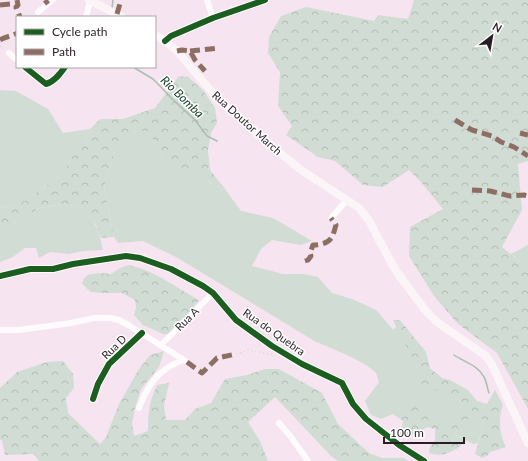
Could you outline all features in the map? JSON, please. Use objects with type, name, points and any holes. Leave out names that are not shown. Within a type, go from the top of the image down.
[{"type":"main road","points":[[90,0],[120,16]]},
{"type":"main road","name":"Rua Doutor March","points":[[156,36],[177,51],[217,98],[274,148],[301,170],[347,200],[364,214],[370,222],[396,271],[430,316],[486,356],[492,365],[528,443]]},
{"type":"street","points":[[38,12],[53,0]]},
{"type":"street","points":[[86,16],[90,0]]},
{"type":"street","points":[[207,0],[213,18]]},
{"type":"street","points":[[165,41],[171,36],[213,18],[265,0]]},
{"type":"street","points":[[9,53],[16,59]]},
{"type":"street","points":[[26,68],[46,84],[50,83],[64,68]]},
{"type":"street","points":[[331,218],[347,200]]},
{"type":"street","name":"Rua do Quebra","points":[[0,276],[30,269],[53,269],[73,264],[133,256],[171,269],[213,293],[232,315],[247,328],[302,364],[342,383],[353,404],[366,419],[399,445],[424,461]]},
{"type":"street","name":"Rua A","points":[[161,346],[213,293]]},
{"type":"street","points":[[0,330],[18,330],[65,324],[95,318],[110,318],[119,320],[185,361],[171,364],[161,371],[153,381],[139,408]]},
{"type":"street","name":"Rua D","points":[[93,399],[98,384],[108,364],[142,333]]},
{"type":"street","points":[[279,423],[308,461]]},
{"type":"path","points":[[0,42],[1,47],[9,53]]},
{"type":"path","points":[[236,354],[248,350],[269,353],[276,356]]},
{"type":"green space","points":[[414,0],[528,0],[528,161],[518,164],[522,210],[502,247],[528,268],[528,409],[497,353],[458,324],[434,296],[409,256],[410,227],[443,209],[420,181],[409,170],[383,187],[363,185],[335,161],[318,157],[286,135],[292,126],[278,106],[280,72],[268,53],[269,37],[281,16],[306,7],[374,21],[378,15],[408,19]]},
{"type":"green space","points":[[179,76],[188,77],[203,90],[215,108],[217,123],[211,133],[208,150],[210,170],[225,189],[214,186],[199,173],[193,173],[162,159],[149,131],[137,131],[126,143],[115,151],[104,187],[114,237],[101,238],[96,225],[84,208],[64,204],[40,208],[0,231],[0,208],[13,206],[26,200],[63,174],[71,158],[85,145],[90,129],[100,119],[123,119],[155,108]]},
{"type":"green space","points":[[0,90],[16,91],[48,109],[63,133],[90,129],[85,145],[71,158],[63,174],[26,200],[13,206],[0,208]]},
{"type":"green space","points":[[149,130],[162,159],[193,173],[199,173],[214,186],[225,189],[241,211],[273,218],[312,241],[301,245],[272,240],[261,249],[252,266],[283,274],[304,274],[318,277],[332,293],[352,299],[376,310],[403,341],[421,374],[454,395],[463,404],[459,415],[448,422],[436,420],[431,412],[407,406],[381,419],[371,415],[365,401],[379,382],[376,373],[365,364],[348,355],[316,342],[176,257],[143,241],[118,243],[114,237],[104,187],[115,151],[126,143],[137,131]]},
{"type":"green space","points":[[64,204],[84,208],[96,228],[103,250],[83,251],[69,254],[50,252],[39,258],[36,248],[25,248],[13,257],[0,262],[0,231],[40,208]]},
{"type":"green space","points":[[528,245],[528,268],[511,254]]},
{"type":"green space","points":[[129,265],[148,271],[199,300],[179,326],[168,334],[163,334],[143,325],[134,315],[136,307],[135,300],[122,293],[91,292],[82,284],[84,278],[90,274],[111,274],[120,268]]},
{"type":"green space","points":[[393,320],[400,320],[426,352],[430,368],[442,378],[450,380],[468,390],[477,401],[487,404],[495,390],[503,405],[500,416],[500,426],[506,447],[490,452],[487,456],[482,458],[475,454],[484,424],[483,419],[466,419],[459,426],[455,434],[466,441],[454,451],[439,455],[429,453],[430,447],[435,439],[435,429],[427,427],[414,434],[407,436],[400,435],[403,421],[393,414],[407,406],[419,404],[431,412],[436,420],[447,421],[454,419],[459,414],[463,404],[454,395],[420,386],[421,374],[403,341],[393,330],[396,327]]},
{"type":"green space","points":[[164,351],[159,367],[141,389],[132,423],[134,436],[148,431],[148,419],[152,397],[157,385],[169,383],[164,406],[166,420],[185,420],[195,409],[211,403],[225,379],[247,375],[265,369],[279,369],[322,393],[338,424],[369,453],[382,458],[404,458],[409,461],[339,461],[332,457],[275,397],[248,422],[260,441],[268,461],[39,461],[33,454],[5,455],[2,440],[0,440],[0,388],[17,372],[47,362],[63,361],[73,374],[74,388],[66,398],[68,413],[100,444],[106,437],[119,404],[139,369],[150,355]]},
{"type":"green space","points":[[466,419],[483,419],[484,424],[478,443],[473,444],[455,434],[459,426]]},
{"type":"waterway","name":"Rio Bomba","points":[[112,8],[113,0]]},
{"type":"waterway","name":"Rio Bomba","points":[[135,68],[153,79],[195,120],[207,136],[217,141]]},
{"type":"waterway","name":"Rio Bomba","points":[[454,355],[478,369],[486,381],[489,393]]},
{"type":"marked path","points":[[17,0],[18,5],[16,7],[20,16]]},
{"type":"marked path","points":[[45,0],[48,4]]},
{"type":"marked path","points":[[117,14],[121,0]]},
{"type":"marked path","points":[[0,5],[10,4],[16,7]]},
{"type":"marked path","points":[[0,40],[16,34]]},
{"type":"marked path","points":[[190,51],[219,48]]},
{"type":"marked path","points":[[177,51],[190,51],[195,60],[205,71]]},
{"type":"marked path","points":[[455,120],[472,130],[492,136],[528,156]]},
{"type":"marked path","points":[[520,133],[528,135]]},
{"type":"marked path","points":[[472,190],[490,191],[510,196],[528,196]]},
{"type":"marked path","points":[[305,261],[311,256],[310,253],[313,245],[325,243],[332,238],[336,225],[331,218]]},
{"type":"marked path","points":[[187,362],[202,373],[217,358],[236,354]]},
{"type":"cycle path","points":[[165,41],[171,36],[213,18],[265,0]]},
{"type":"cycle path","points":[[26,68],[46,84],[54,80],[64,68]]},
{"type":"cycle path","points":[[0,276],[30,269],[53,269],[73,264],[126,256],[140,258],[171,269],[213,293],[236,320],[272,346],[302,364],[342,383],[353,404],[366,419],[399,445],[424,461]]},
{"type":"cycle path","points":[[93,399],[98,384],[109,364],[142,333]]}]
